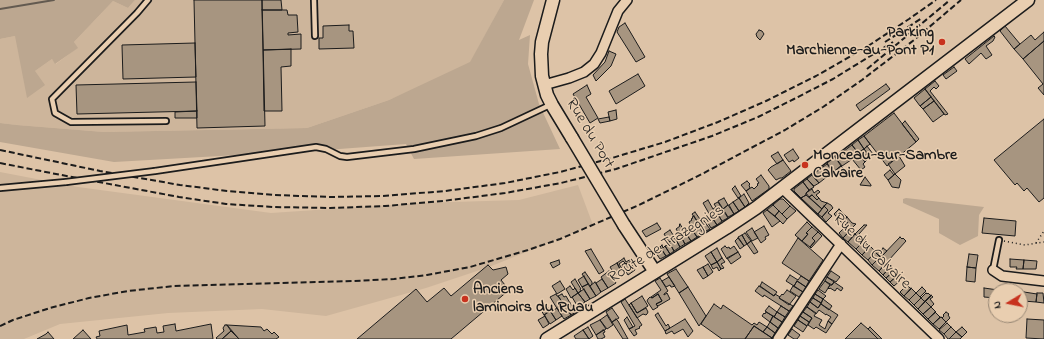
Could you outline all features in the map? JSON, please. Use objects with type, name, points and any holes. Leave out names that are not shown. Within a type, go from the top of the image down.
[{"type":"main road","name":"Rue du Port","points":[[553,0],[542,42],[541,65],[544,85],[552,105],[624,225],[655,272]]},
{"type":"main road","name":"Route de Trazegnies","points":[[547,339],[756,208],[1028,0]]},
{"type":"street","points":[[544,85],[584,72],[594,64],[601,53],[618,11],[627,0]]},
{"type":"street","name":"Rue du Calvaire","points":[[782,188],[939,339]]},
{"type":"street","points":[[778,339],[841,244]]},
{"type":"street","points":[[993,270],[1002,276],[1044,281]]},
{"type":"lane","points":[[148,0],[52,99],[55,113],[71,122],[166,121]]},
{"type":"lane","points":[[314,0],[315,36]]},
{"type":"lane","points":[[0,188],[66,182],[155,171],[316,147],[347,157],[414,149],[476,136],[501,128],[552,105]]},
{"type":"lane","points":[[993,270],[999,240]]},
{"type":"path","points":[[1036,243],[1044,231]]},
{"type":"path","points":[[999,240],[1025,245],[1044,242]]},
{"type":"shaded area","points":[[0,0],[135,0],[128,8],[113,1],[74,42],[78,48],[55,64],[52,59],[35,71],[45,85],[27,98],[15,36],[0,39]]},
{"type":"shaded area","points":[[135,0],[504,0],[469,65],[389,100],[307,128],[104,132],[0,123],[0,39],[15,36],[35,71],[52,59],[56,64],[77,48],[74,42],[113,1],[128,8]]},
{"type":"shaded area","points":[[504,0],[534,0],[519,40],[530,35],[528,64],[539,104],[560,149],[414,159],[406,144],[114,162],[0,142],[0,123],[104,132],[307,128],[389,100],[470,62]]},
{"type":"shaded area","points":[[0,172],[78,187],[271,213],[420,203],[519,200],[578,185],[593,225],[489,267],[426,288],[326,316],[262,309],[168,313],[60,324],[24,339],[0,339]]},
{"type":"shaded area","points":[[906,198],[984,207],[979,215],[978,236],[960,245],[939,233],[939,219],[903,203],[903,199]]},
{"type":"building","points":[[194,0],[262,0],[265,126],[197,128]]},
{"type":"building","points":[[262,0],[281,0],[282,10],[262,10]]},
{"type":"building","points":[[262,10],[287,10],[288,15],[297,15],[298,32],[288,33],[288,35],[301,34],[301,49],[263,50]]},
{"type":"building","points":[[625,23],[645,57],[636,62],[617,32],[619,27]]},
{"type":"building","points":[[349,25],[349,31],[353,31],[354,48],[319,49],[319,38],[323,38],[323,26]]},
{"type":"building","points":[[1005,26],[1020,44],[1014,49],[1000,31]]},
{"type":"building","points":[[759,30],[764,34],[760,40],[756,34]]},
{"type":"building","points":[[1044,32],[1044,41],[1023,59],[1014,49],[1031,35],[1035,40]]},
{"type":"building","points":[[994,36],[993,41],[986,46],[992,55],[986,59],[981,53],[969,64],[965,59]]},
{"type":"building","points":[[1044,41],[1044,95],[1038,88],[1043,84],[1023,59]]},
{"type":"building","points":[[195,43],[196,77],[123,79],[122,45]]},
{"type":"building","points":[[291,49],[291,66],[281,67],[282,111],[264,111],[263,50]]},
{"type":"building","points":[[609,51],[616,54],[611,66],[596,81],[593,75],[605,62]]},
{"type":"building","points":[[954,67],[957,71],[946,79],[943,75]]},
{"type":"building","points":[[638,74],[645,86],[616,104],[609,91]]},
{"type":"building","points":[[935,81],[939,86],[936,89],[934,87],[930,91],[948,114],[945,115],[925,89]]},
{"type":"building","points":[[196,82],[197,111],[77,114],[76,85]]},
{"type":"building","points":[[886,84],[890,89],[860,111],[856,105]]},
{"type":"building","points":[[587,85],[591,94],[586,97],[598,118],[590,123],[573,94]]},
{"type":"building","points":[[925,89],[931,97],[920,106],[914,98]]},
{"type":"building","points":[[931,97],[934,101],[923,109],[920,106]]},
{"type":"building","points":[[934,101],[944,114],[933,122],[923,109]]},
{"type":"building","points":[[616,110],[617,119],[610,121],[608,112]]},
{"type":"building","points":[[197,111],[197,118],[175,118],[175,112]]},
{"type":"building","points":[[894,113],[916,142],[887,166],[864,136]]},
{"type":"building","points":[[609,117],[610,121],[600,123],[598,119]]},
{"type":"building","points":[[1044,119],[1044,198],[1039,202],[1027,188],[1024,191],[1017,183],[1015,185],[994,160]]},
{"type":"building","points":[[905,121],[919,139],[916,142],[902,124]]},
{"type":"building","points":[[864,136],[870,144],[864,149],[858,140]]},
{"type":"building","points":[[858,140],[864,149],[858,153],[852,145]]},
{"type":"building","points":[[852,145],[859,154],[851,160],[844,151]]},
{"type":"building","points":[[867,146],[873,154],[870,157],[864,149]]},
{"type":"building","points":[[793,149],[799,158],[794,162],[793,160],[789,162],[784,155]]},
{"type":"building","points":[[864,149],[867,154],[864,156],[867,160],[865,162],[858,153]]},
{"type":"building","points":[[844,151],[851,160],[842,166],[835,157]]},
{"type":"building","points":[[778,152],[783,160],[777,164],[771,156]]},
{"type":"building","points":[[859,154],[865,162],[863,164],[865,167],[861,170],[852,159]]},
{"type":"building","points":[[899,156],[905,166],[895,174],[888,164]]},
{"type":"building","points":[[835,157],[841,166],[833,172],[827,163]]},
{"type":"building","points":[[783,160],[791,171],[782,178],[776,180],[768,170]]},
{"type":"building","points":[[827,164],[833,172],[819,183],[812,175]]},
{"type":"building","points":[[841,166],[846,171],[847,169],[850,169],[851,172],[846,176],[843,173],[840,175],[837,169]]},
{"type":"building","points":[[890,170],[894,175],[888,180],[884,175]]},
{"type":"building","points":[[895,174],[901,180],[899,188],[892,187],[888,180]]},
{"type":"building","points":[[761,175],[769,186],[769,189],[752,201],[746,191],[752,187],[754,189],[758,185],[757,184],[759,183],[756,179]]},
{"type":"building","points":[[812,175],[819,183],[814,186],[807,179]]},
{"type":"building","points":[[865,177],[871,185],[871,186],[860,185]]},
{"type":"building","points":[[807,179],[814,187],[809,190],[803,182]]},
{"type":"building","points":[[747,181],[750,184],[750,188],[746,191],[741,185]]},
{"type":"building","points":[[803,182],[809,190],[806,195],[801,198],[794,191],[794,189]]},
{"type":"building","points":[[735,186],[741,196],[738,198],[732,189]]},
{"type":"building","points":[[812,189],[814,193],[818,190],[820,192],[816,195],[819,198],[817,200],[812,195],[809,197],[806,193]]},
{"type":"building","points":[[744,194],[749,203],[745,207],[739,198]]},
{"type":"building","points":[[806,195],[822,209],[818,214],[801,198]]},
{"type":"building","points":[[812,195],[817,200],[819,198],[821,201],[827,203],[822,209],[809,197]]},
{"type":"building","points":[[724,198],[728,205],[723,209],[718,201]]},
{"type":"building","points":[[739,198],[745,207],[739,211],[733,202]]},
{"type":"building","points":[[780,199],[783,199],[790,206],[782,214],[773,205]]},
{"type":"building","points":[[708,200],[713,209],[716,207],[714,204],[718,202],[728,218],[722,221],[717,213],[711,217],[703,203]]},
{"type":"building","points":[[733,202],[739,211],[734,214],[729,205]]},
{"type":"building","points":[[827,203],[833,208],[828,213],[832,216],[826,222],[822,217],[828,210],[824,206]]},
{"type":"building","points":[[728,205],[734,214],[728,217],[723,209]]},
{"type":"building","points":[[773,205],[779,211],[775,216],[767,210]]},
{"type":"building","points":[[790,206],[796,211],[787,219],[782,214]]},
{"type":"building","points":[[824,206],[828,210],[822,217],[818,214]]},
{"type":"building","points":[[839,209],[847,217],[842,223],[834,214]]},
{"type":"building","points":[[767,210],[780,221],[772,227],[763,213]]},
{"type":"building","points":[[779,211],[787,219],[783,224],[775,216]]},
{"type":"building","points":[[695,212],[702,222],[699,224],[692,214]]},
{"type":"building","points":[[717,213],[722,221],[717,225],[711,216]]},
{"type":"building","points":[[694,216],[699,224],[692,228],[689,222]]},
{"type":"building","points":[[711,216],[717,225],[711,228],[706,220]]},
{"type":"building","points":[[847,217],[852,223],[856,224],[850,230],[845,225],[848,223],[844,220]]},
{"type":"building","points":[[984,218],[1016,221],[1015,236],[982,233]]},
{"type":"building","points":[[704,221],[710,229],[704,232],[699,224]]},
{"type":"building","points":[[807,222],[812,227],[806,233],[808,234],[802,241],[795,235]]},
{"type":"building","points":[[657,223],[661,229],[646,237],[642,231]]},
{"type":"building","points":[[680,224],[685,232],[680,235],[676,229],[680,226]]},
{"type":"building","points":[[698,224],[703,233],[697,237],[691,228]]},
{"type":"building","points":[[864,225],[867,225],[859,234],[866,239],[863,242],[855,234]]},
{"type":"building","points":[[764,226],[769,235],[765,237],[766,239],[761,243],[754,232]]},
{"type":"building","points":[[846,226],[850,230],[843,238],[839,233]]},
{"type":"building","points":[[812,227],[818,232],[812,238],[815,241],[810,247],[802,241],[808,234],[806,233]]},
{"type":"building","points":[[691,228],[697,237],[691,241],[685,232]]},
{"type":"building","points":[[752,228],[758,238],[752,241],[746,232]]},
{"type":"building","points":[[670,230],[675,238],[669,242],[664,234]]},
{"type":"building","points":[[851,230],[855,234],[848,242],[843,238]]},
{"type":"building","points":[[685,232],[691,241],[685,244],[680,235]]},
{"type":"building","points":[[818,232],[822,236],[811,248],[810,247],[815,241],[812,238]]},
{"type":"building","points":[[745,233],[751,241],[747,244],[742,235]]},
{"type":"building","points":[[855,234],[863,242],[856,249],[848,242]]},
{"type":"building","points":[[680,235],[685,244],[680,247],[675,238]]},
{"type":"building","points":[[742,235],[747,244],[744,246],[738,237]]},
{"type":"building","points":[[900,237],[906,241],[879,271],[872,265]]},
{"type":"building","points":[[675,238],[680,247],[674,251],[669,242]]},
{"type":"building","points":[[738,238],[744,246],[740,249],[735,241]]},
{"type":"building","points":[[798,238],[823,260],[809,281],[782,263]]},
{"type":"building","points":[[751,241],[758,252],[754,254],[747,244]]},
{"type":"building","points":[[864,241],[870,247],[862,255],[856,249]]},
{"type":"building","points":[[670,244],[674,251],[670,254],[665,246]]},
{"type":"building","points":[[662,245],[663,248],[665,246],[670,254],[666,256],[660,247]]},
{"type":"building","points":[[725,246],[727,248],[729,247],[730,249],[734,246],[738,252],[727,259],[721,249]]},
{"type":"building","points":[[870,246],[876,252],[868,260],[862,255]]},
{"type":"building","points":[[660,247],[666,256],[660,259],[654,250]]},
{"type":"building","points":[[717,248],[722,258],[717,262],[711,252]]},
{"type":"building","points":[[883,248],[887,251],[881,257],[875,252],[878,249],[880,252]]},
{"type":"building","points":[[591,249],[604,271],[599,274],[585,251]]},
{"type":"building","points":[[711,252],[717,262],[711,265],[705,256]]},
{"type":"building","points":[[738,252],[741,257],[731,264],[727,258]]},
{"type":"building","points":[[875,252],[880,257],[872,265],[868,260]]},
{"type":"building","points":[[969,254],[978,255],[976,268],[967,267]]},
{"type":"building","points":[[624,258],[626,262],[631,259],[633,261],[626,264],[623,261],[619,264],[623,270],[621,271],[617,263]]},
{"type":"building","points":[[722,258],[725,262],[721,264],[724,268],[721,269],[717,262]]},
{"type":"building","points":[[1010,259],[1024,260],[1023,269],[1010,267]]},
{"type":"building","points":[[559,260],[560,264],[553,268],[550,263]]},
{"type":"building","points":[[1024,260],[1037,261],[1036,269],[1023,269]]},
{"type":"building","points":[[630,262],[635,270],[628,275],[622,265]]},
{"type":"building","points":[[717,262],[721,269],[719,271],[717,267],[713,269],[711,265]]},
{"type":"building","points":[[887,262],[891,266],[883,275],[879,271]]},
{"type":"building","points":[[617,263],[621,271],[615,275],[610,267]]},
{"type":"building","points":[[708,264],[713,272],[708,276],[703,267]]},
{"type":"building","name":"Anciens laminoirs du Ruau","points":[[488,265],[493,270],[506,267],[508,274],[501,280],[509,290],[451,339],[357,339],[416,289],[427,302],[444,288],[451,296]]},
{"type":"building","points":[[891,266],[895,270],[886,278],[883,275]]},
{"type":"building","points":[[703,267],[708,276],[703,279],[697,270]]},
{"type":"building","points":[[967,267],[976,268],[975,282],[966,281]]},
{"type":"building","points":[[676,269],[688,287],[679,293],[667,274]]},
{"type":"building","points":[[895,270],[899,274],[890,282],[886,278]]},
{"type":"building","points":[[609,271],[616,283],[608,288],[601,277]]},
{"type":"building","points":[[831,271],[840,277],[836,282],[827,277]]},
{"type":"building","points":[[585,272],[592,282],[590,286],[582,274]]},
{"type":"building","points":[[790,275],[798,280],[801,276],[809,281],[806,287],[797,281],[794,286],[786,281]]},
{"type":"building","points":[[898,275],[902,279],[894,286],[890,282]]},
{"type":"building","points":[[584,276],[588,284],[582,287],[578,280]]},
{"type":"building","points":[[669,277],[675,286],[671,287],[670,285],[666,287],[662,281]]},
{"type":"building","points":[[827,277],[834,282],[832,285],[825,281]]},
{"type":"building","points":[[660,278],[668,291],[664,295],[667,293],[670,299],[658,306],[656,304],[662,301],[658,294],[652,298],[651,297],[661,290],[655,281]]},
{"type":"building","points":[[575,279],[581,289],[578,293],[571,282]]},
{"type":"building","points":[[602,279],[608,288],[601,292],[596,283]]},
{"type":"building","points":[[560,281],[565,289],[557,294],[552,286]]},
{"type":"building","points":[[797,281],[806,287],[803,292],[794,286]]},
{"type":"building","points":[[825,281],[830,285],[825,293],[819,289]]},
{"type":"building","points":[[595,282],[601,292],[596,296],[590,286]]},
{"type":"building","points":[[762,282],[777,292],[774,296],[760,286]]},
{"type":"building","points":[[834,282],[843,288],[841,291],[837,288],[835,291],[828,288]]},
{"type":"building","points":[[588,284],[596,296],[590,299],[582,287]]},
{"type":"building","points":[[907,285],[911,289],[904,296],[900,292]]},
{"type":"building","points":[[570,286],[573,290],[575,288],[578,293],[571,298],[566,289]]},
{"type":"building","points":[[759,286],[774,296],[775,294],[793,306],[789,311],[764,295],[763,297],[755,291]]},
{"type":"building","points":[[793,286],[803,292],[799,297],[790,291]]},
{"type":"building","points":[[688,287],[706,316],[699,326],[679,293]]},
{"type":"building","points":[[922,287],[926,291],[920,297],[916,293]]},
{"type":"building","points":[[911,288],[916,293],[909,300],[904,296]]},
{"type":"building","points":[[984,288],[988,289],[988,297],[984,297]]},
{"type":"building","points":[[584,289],[590,299],[585,302],[578,293]]},
{"type":"building","points":[[787,290],[796,296],[789,305],[779,298]]},
{"type":"building","points":[[818,290],[826,296],[823,299],[815,294]]},
{"type":"building","points":[[578,293],[585,302],[578,307],[572,297]]},
{"type":"building","points":[[916,293],[921,298],[914,305],[909,300]]},
{"type":"building","points":[[926,293],[931,296],[925,302],[921,298]]},
{"type":"building","points":[[1028,293],[1037,294],[1036,302],[1028,301]]},
{"type":"building","points":[[1037,293],[1043,293],[1044,303],[1036,302]]},
{"type":"building","points":[[556,294],[565,306],[558,310],[550,297]]},
{"type":"building","points":[[562,294],[564,297],[566,296],[570,303],[565,306],[558,296]]},
{"type":"building","points":[[658,294],[662,301],[656,304],[658,307],[653,310],[647,301],[650,297],[652,298]]},
{"type":"building","points":[[815,294],[823,299],[821,303],[813,298]]},
{"type":"building","points":[[931,295],[933,297],[930,299],[934,304],[931,307],[925,301]]},
{"type":"building","points":[[642,296],[648,306],[637,313],[631,303]]},
{"type":"building","points":[[813,298],[821,303],[818,308],[810,302]]},
{"type":"building","points":[[921,298],[925,302],[918,309],[914,305]]},
{"type":"building","points":[[625,299],[642,325],[639,327],[640,328],[635,330],[637,334],[634,336],[629,329],[635,326],[621,302]]},
{"type":"building","points":[[823,299],[832,306],[829,310],[821,304]]},
{"type":"building","points":[[925,301],[931,307],[923,314],[918,309]]},
{"type":"building","points":[[810,302],[818,308],[821,304],[838,315],[832,324],[828,321],[831,317],[819,310],[816,314],[807,307]]},
{"type":"building","points":[[570,303],[576,312],[571,315],[565,306]]},
{"type":"building","points":[[631,303],[637,313],[646,308],[648,312],[647,314],[643,314],[637,318],[629,305]]},
{"type":"building","points":[[714,304],[721,309],[723,305],[752,325],[754,323],[757,325],[759,322],[767,327],[763,332],[754,326],[745,339],[722,339],[701,324]]},
{"type":"building","points":[[547,306],[550,311],[544,315],[541,310]]},
{"type":"building","points":[[565,306],[571,315],[564,319],[558,310]]},
{"type":"building","points":[[769,306],[777,312],[774,317],[765,311]]},
{"type":"building","points":[[781,306],[789,311],[785,317],[777,312]]},
{"type":"building","points":[[807,307],[816,313],[814,316],[822,320],[819,325],[825,329],[828,321],[832,324],[826,333],[816,327],[814,329],[808,325],[812,318],[803,312]]},
{"type":"building","points":[[931,307],[936,312],[928,319],[923,314]]},
{"type":"building","points":[[557,308],[562,316],[556,320],[551,312]]},
{"type":"building","points":[[612,308],[619,318],[612,322],[606,312]]},
{"type":"building","points":[[550,311],[556,320],[550,324],[544,315]]},
{"type":"building","points":[[766,312],[773,316],[770,322],[762,316]]},
{"type":"building","points":[[777,312],[785,317],[782,322],[774,317]]},
{"type":"building","points":[[803,312],[812,318],[809,322],[800,316]]},
{"type":"building","points":[[935,312],[940,317],[933,324],[928,319]]},
{"type":"building","points":[[946,312],[949,314],[948,315],[950,318],[946,322],[942,318]]},
{"type":"building","points":[[658,313],[666,326],[668,324],[670,328],[665,331],[655,315]]},
{"type":"building","points":[[607,315],[613,325],[607,329],[600,320]]},
{"type":"building","points":[[545,316],[549,324],[543,328],[538,320]]},
{"type":"building","points":[[773,316],[782,322],[778,328],[770,322]]},
{"type":"building","points":[[800,316],[809,322],[807,326],[798,320]]},
{"type":"building","points":[[627,317],[633,327],[629,329],[624,320]]},
{"type":"building","points":[[941,317],[946,322],[939,329],[933,324]]},
{"type":"building","points":[[616,319],[628,339],[623,339],[612,322]]},
{"type":"building","points":[[685,319],[693,331],[688,337],[683,329],[674,334],[672,331],[666,334],[665,331]]},
{"type":"building","points":[[1028,319],[1044,320],[1044,339],[1026,338]]},
{"type":"building","points":[[600,320],[606,329],[596,335],[590,325]]},
{"type":"building","points":[[798,320],[807,326],[803,332],[794,326]]},
{"type":"building","points":[[770,322],[778,328],[775,333],[767,327]]},
{"type":"building","points":[[861,323],[868,329],[878,339],[845,339]]},
{"type":"building","points":[[947,323],[951,327],[944,334],[939,330]]},
{"type":"building","points":[[175,324],[176,331],[211,324],[213,339],[97,339],[96,337],[100,336],[99,331],[127,325],[128,335],[145,332],[144,329],[156,327],[157,333],[164,332],[163,326]]},
{"type":"building","points":[[227,325],[231,331],[222,339],[217,339],[216,338],[224,331],[223,328]]},
{"type":"building","points":[[227,325],[261,327],[264,331],[267,329],[272,334],[274,332],[279,337],[276,339],[239,339]]},
{"type":"building","points":[[754,326],[772,338],[745,339]]},
{"type":"building","points":[[588,327],[593,336],[589,339],[583,330]]},
{"type":"building","points":[[767,327],[775,333],[772,338],[763,332]]},
{"type":"building","points":[[870,327],[882,339],[878,339],[868,329]]},
{"type":"building","points":[[951,327],[956,332],[948,339],[944,334]]},
{"type":"building","points":[[962,327],[967,332],[962,337],[956,332]]},
{"type":"building","points":[[792,329],[800,335],[797,339],[794,339],[788,335]]},
{"type":"building","points":[[83,330],[91,339],[73,339]]},
{"type":"building","points":[[583,330],[589,339],[576,339],[574,336]]},
{"type":"building","points":[[603,330],[605,332],[603,333],[605,337],[598,339],[596,335]]},
{"type":"building","points":[[231,331],[239,339],[222,339]]},
{"type":"building","points":[[48,332],[54,339],[37,339],[46,334]]},
{"type":"building","points":[[956,332],[962,337],[960,339],[949,339]]},
{"type":"waterway","points":[[0,9],[54,0]]},
{"type":"railway","points":[[0,150],[100,171],[180,185],[274,195],[331,197],[383,196],[445,191],[505,183],[560,172],[612,158],[665,142],[718,122],[766,101],[816,76],[865,48],[936,0]]},
{"type":"railway","points":[[867,69],[950,0]]},
{"type":"railway","points":[[0,326],[13,320],[50,308],[89,298],[128,291],[174,286],[394,279],[470,267],[528,250],[560,239],[639,205],[702,174],[785,130],[823,107],[862,80],[914,40],[961,0]]},
{"type":"railway","points":[[885,42],[922,18]]},
{"type":"railway","points":[[0,163],[179,197],[226,204],[274,207],[330,208],[385,206],[443,201],[505,193],[561,183],[616,169],[712,136],[758,117],[833,79],[893,42]]},
{"type":"place","name":"Parking Marchienne-au-Pont P1","points":[[942,42]]},
{"type":"place","name":"Monceau-sur-Sambre Calvaire","points":[[805,165]]},
{"type":"place","name":"Anciens laminoirs du Ruau","points":[[465,299]]}]
